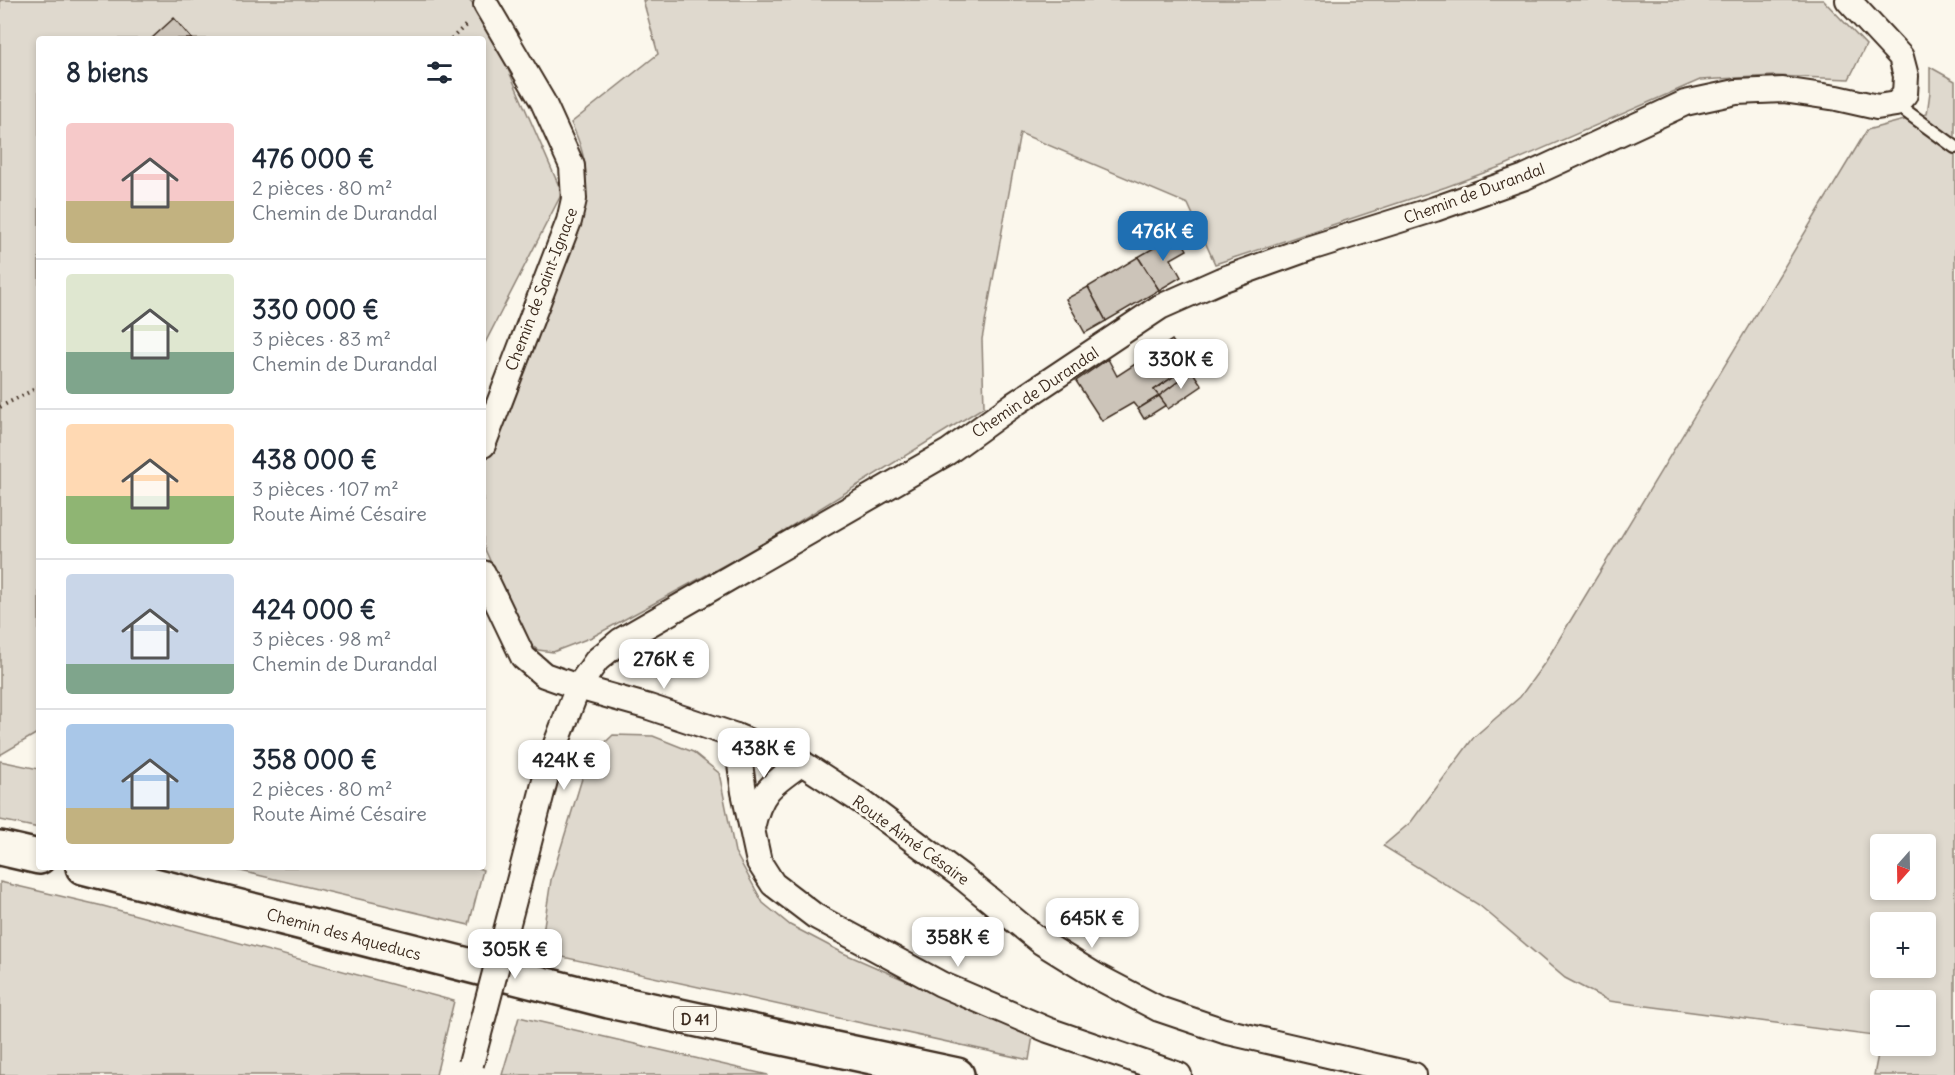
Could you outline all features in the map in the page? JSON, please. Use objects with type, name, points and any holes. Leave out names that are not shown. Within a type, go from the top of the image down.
[{"type":"main road","points":[[0,848],[36,856]]},
{"type":"main road","name":"Chemin des Aqueducs","points":[[95,870],[609,1001],[957,1075]]},
{"type":"street","points":[[1848,0],[1901,57],[1906,76],[1905,94],[1896,104]]},
{"type":"street","name":"Chemin de Saint-Ignace","points":[[486,5],[543,102],[560,137],[572,166],[574,199],[569,221],[486,436]]},
{"type":"street","name":"Chemin de Durandal","points":[[470,1070],[551,757],[578,687],[597,660],[620,641],[948,452],[1012,405],[1160,307],[1221,280],[1525,177],[1685,103],[1736,92],[1783,90],[1877,107],[1896,104]]},
{"type":"street","points":[[486,579],[523,657],[544,675],[578,687]]},
{"type":"street","name":"Route Aimé Césaire","points":[[578,687],[649,707],[736,736],[802,763],[862,802],[961,876],[1041,942],[1096,976],[1159,1009],[1224,1031],[1414,1075]]},
{"type":"street","points":[[736,736],[751,830],[759,862],[773,884],[815,916],[941,984],[1048,1030],[1179,1075]]},
{"type":"street","points":[[751,830],[756,807],[767,791],[778,779],[802,763]]},
{"type":"lane","points":[[1896,104],[1955,147]]},
{"type":"path","points":[[0,407],[36,389]]},
{"type":"shaded area","points":[[0,0],[469,0],[487,21],[562,193],[486,341],[486,36],[36,36],[36,734],[0,755]]},
{"type":"shaded area","points":[[643,0],[1823,0],[1866,45],[1849,79],[1774,76],[1700,80],[1505,165],[1215,264],[1188,204],[1020,133],[982,339],[984,407],[756,548],[592,637],[553,652],[538,650],[527,643],[486,552],[486,458],[575,230],[583,201],[585,165],[578,138],[571,123],[658,54]]},
{"type":"shaded area","points":[[1930,67],[1955,81],[1955,1075],[1874,1075],[1878,1056],[1936,1056],[1936,990],[1870,990],[1870,1036],[1609,1001],[1565,978],[1479,905],[1383,846],[1411,822],[1474,737],[1520,697],[1546,661],[1867,130],[1927,114]]},
{"type":"shaded area","points":[[613,735],[653,736],[693,752],[719,773],[735,852],[763,903],[790,925],[843,953],[1033,1036],[1029,1060],[540,952],[551,880],[588,759]]},
{"type":"shaded area","points":[[0,761],[36,768],[36,827],[0,820]]},
{"type":"shaded area","points":[[237,870],[483,870],[469,925]]},
{"type":"shaded area","points":[[0,882],[103,906],[454,1001],[436,1075],[0,1075]]},
{"type":"shaded area","points":[[519,1017],[768,1075],[502,1075]]},
{"type":"building","points":[[174,18],[189,36],[154,36]]},
{"type":"building","points":[[1178,234],[1187,250],[1171,259],[1181,277],[1159,290],[1138,257]]},
{"type":"building","points":[[1138,257],[1159,290],[1106,321],[1088,287]]},
{"type":"building","points":[[1088,287],[1106,321],[1085,333],[1066,299]]},
{"type":"building","points":[[1172,340],[1189,366],[1154,390],[1159,396],[1138,409],[1133,403],[1102,421],[1076,381],[1108,359],[1117,376]]},
{"type":"building","points":[[1189,366],[1192,371],[1159,396],[1154,390]]},
{"type":"building","points":[[1192,371],[1202,386],[1168,409],[1159,396]]},
{"type":"building","points":[[1159,396],[1166,405],[1144,419],[1138,409]]}]
